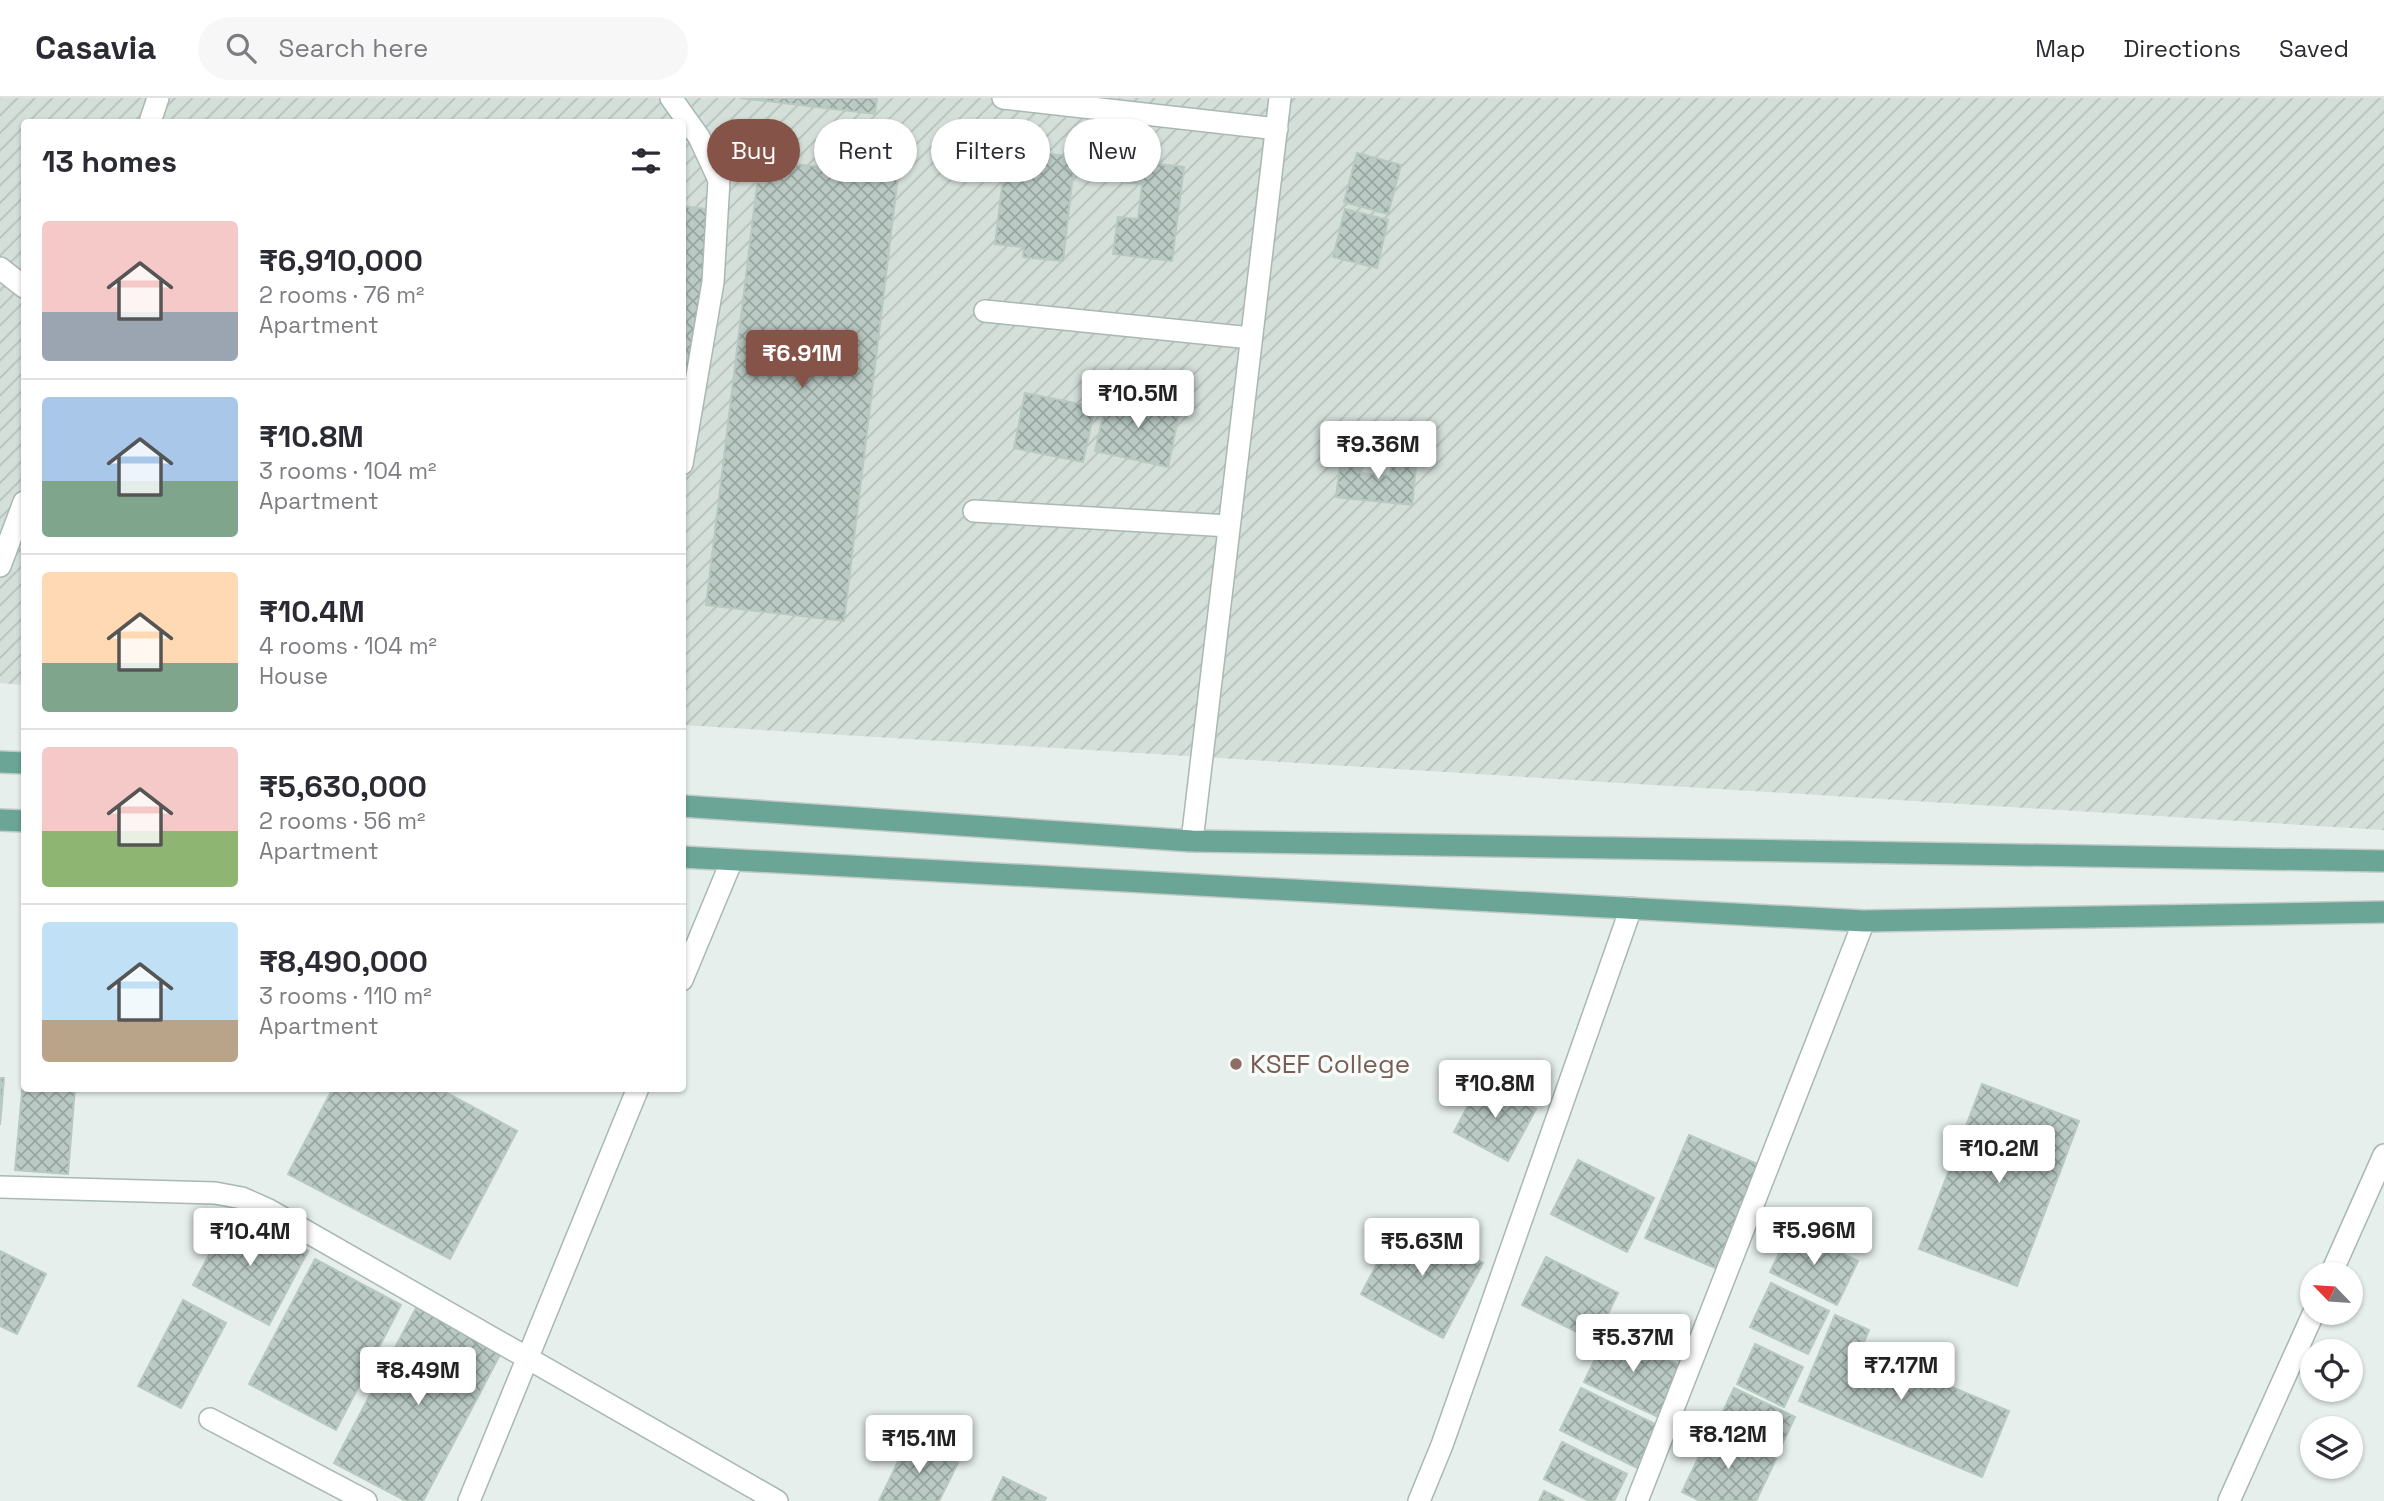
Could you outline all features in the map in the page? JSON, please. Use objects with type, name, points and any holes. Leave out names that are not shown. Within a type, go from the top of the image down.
[{"type":"main road","points":[[0,762],[21,763]]},
{"type":"main road","points":[[686,807],[1192,841],[2384,861]]},
{"type":"main road","points":[[0,820],[21,821]]},
{"type":"main road","points":[[686,857],[1864,921],[2384,912]]},
{"type":"street","points":[[151,119],[158,98]]},
{"type":"street","points":[[671,98],[699,137],[719,180],[713,282],[686,441]]},
{"type":"street","points":[[1003,98],[1277,129]]},
{"type":"street","points":[[1192,841],[1280,98]]},
{"type":"street","points":[[0,268],[21,285]]},
{"type":"street","points":[[985,311],[1251,338]]},
{"type":"street","points":[[0,566],[21,510]]},
{"type":"street","points":[[974,511],[1229,526]]},
{"type":"street","points":[[686,970],[732,860]]},
{"type":"street","points":[[1419,1501],[1447,1432],[1631,908]]},
{"type":"street","points":[[1637,1501],[1864,921]]},
{"type":"street","points":[[469,1501],[636,1092]]},
{"type":"street","points":[[2337,1262],[2377,1189],[2384,1155]]},
{"type":"street","points":[[0,1187],[215,1193],[242,1198],[269,1210],[778,1501]]},
{"type":"street","points":[[2229,1501],[2308,1325]]},
{"type":"street","points":[[210,1419],[366,1501]]},
{"type":"shaded area","points":[[0,98],[2384,98],[2384,830],[686,725],[686,119],[21,119],[21,685],[0,683]]},
{"type":"building","points":[[740,98],[877,98],[875,114]]},
{"type":"building","points":[[1357,153],[1401,165],[1388,214],[1344,202]]},
{"type":"building","points":[[1050,154],[1064,156],[1064,182],[1072,182],[1063,261],[1023,257],[1024,247],[995,244],[1003,182],[1050,182]]},
{"type":"building","points":[[1161,164],[1184,167],[1172,261],[1113,254],[1118,217],[1138,219],[1142,184],[1122,182],[1161,182]]},
{"type":"building","points":[[800,165],[814,166],[814,182],[897,182],[844,621],[706,605],[757,182],[800,182]]},
{"type":"building","points":[[686,206],[715,210],[686,439]]},
{"type":"building","points":[[1345,209],[1388,220],[1377,268],[1333,257]]},
{"type":"building","points":[[1025,393],[1095,407],[1083,462],[1014,448]]},
{"type":"building","points":[[1108,394],[1180,409],[1168,467],[1095,451]]},
{"type":"building","points":[[1392,454],[1417,457],[1412,505],[1336,497],[1341,456],[1363,458],[1361,473],[1390,476]]},
{"type":"building","points":[[0,1078],[4,1078],[0,1125]]},
{"type":"building","points":[[1482,1079],[1536,1109],[1508,1161],[1454,1132]]},
{"type":"building","points":[[1982,1084],[2079,1121],[2017,1286],[1919,1249]]},
{"type":"building","points":[[22,1092],[75,1092],[68,1174],[15,1170]]},
{"type":"building","points":[[331,1092],[445,1092],[517,1131],[450,1259],[288,1174]]},
{"type":"building","points":[[1689,1135],[1760,1165],[1715,1268],[1645,1238]]},
{"type":"building","points":[[1578,1160],[1654,1198],[1627,1252],[1551,1214]]},
{"type":"building","points":[[232,1211],[308,1251],[269,1325],[193,1285]]},
{"type":"building","points":[[1401,1219],[1483,1263],[1443,1338],[1361,1294]]},
{"type":"building","points":[[1791,1229],[1858,1261],[1837,1305],[1770,1272]]},
{"type":"building","points":[[0,1251],[46,1274],[17,1334],[0,1326]]},
{"type":"building","points":[[1546,1257],[1618,1293],[1595,1341],[1522,1305]]},
{"type":"building","points":[[315,1259],[401,1305],[336,1430],[249,1384]]},
{"type":"building","points":[[1771,1283],[1829,1311],[1808,1354],[1750,1327]]},
{"type":"building","points":[[183,1300],[226,1323],[181,1408],[138,1386]]},
{"type":"building","points":[[417,1306],[502,1351],[423,1501],[406,1501],[334,1463]]},
{"type":"building","points":[[1835,1315],[1869,1330],[1861,1349],[2009,1411],[1982,1477],[1799,1401]]},
{"type":"building","points":[[1608,1332],[1682,1367],[1658,1417],[1584,1382]]},
{"type":"building","points":[[1755,1344],[1803,1367],[1784,1407],[1737,1384]]},
{"type":"building","points":[[1581,1388],[1657,1425],[1637,1468],[1560,1430]]},
{"type":"building","points":[[1734,1388],[1795,1417],[1777,1455],[1716,1426]]},
{"type":"building","points":[[1712,1429],[1776,1459],[1756,1501],[1700,1501],[1682,1492]]},
{"type":"building","points":[[909,1439],[958,1463],[939,1501],[879,1501]]},
{"type":"building","points":[[1562,1442],[1627,1474],[1614,1501],[1589,1501],[1544,1479]]},
{"type":"building","points":[[1003,1477],[1046,1498],[1044,1501],[992,1501]]},
{"type":"building","points":[[1544,1491],[1564,1501],[1539,1501]]},
{"type":"place","name":"KSEF College","points":[[1236,1064]]}]
